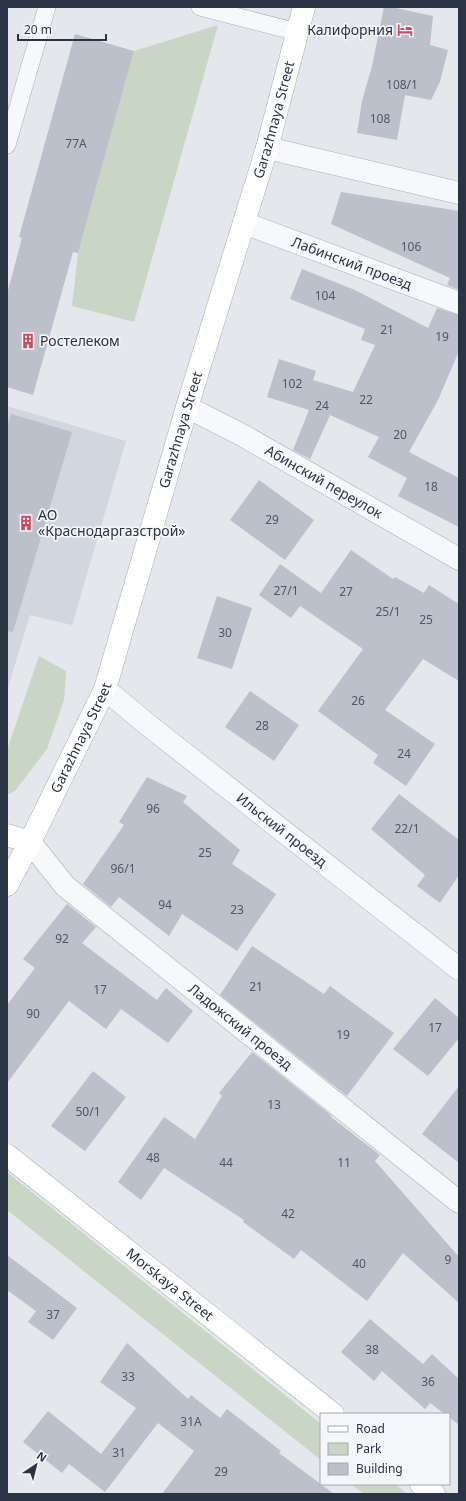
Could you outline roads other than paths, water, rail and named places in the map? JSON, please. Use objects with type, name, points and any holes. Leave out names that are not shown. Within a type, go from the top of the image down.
[{"type":"street","name":"Garazhnaya Street","points":[[7,885],[30,842],[104,689],[187,407],[267,148],[304,7]]},
{"type":"street","points":[[267,148],[459,193]]},
{"type":"street","name":"Лабинский проезд","points":[[244,223],[459,304]]},
{"type":"street","name":"Абинский переулок","points":[[187,407],[249,439],[459,559]]},
{"type":"street","name":"Ильский проезд","points":[[104,689],[459,969]]},
{"type":"street","points":[[7,835],[30,842]]},
{"type":"street","name":"Ладожский проезд","points":[[30,842],[65,886],[459,1202]]},
{"type":"street","name":"Morskaya Street","points":[[7,1155],[332,1413]]},
{"type":"street","points":[[422,1485],[434,1494]]},
{"type":"lane","points":[[7,145],[47,7]]},
{"type":"lane","points":[[200,7],[297,32]]},
{"type":"place","name":"Калифорния","points":[[405,30]]},
{"type":"place","name":"Ростелеком","points":[[28,341]]},
{"type":"place","name":"АО «Краснодаргазстрой»","points":[[26,523]]}]
